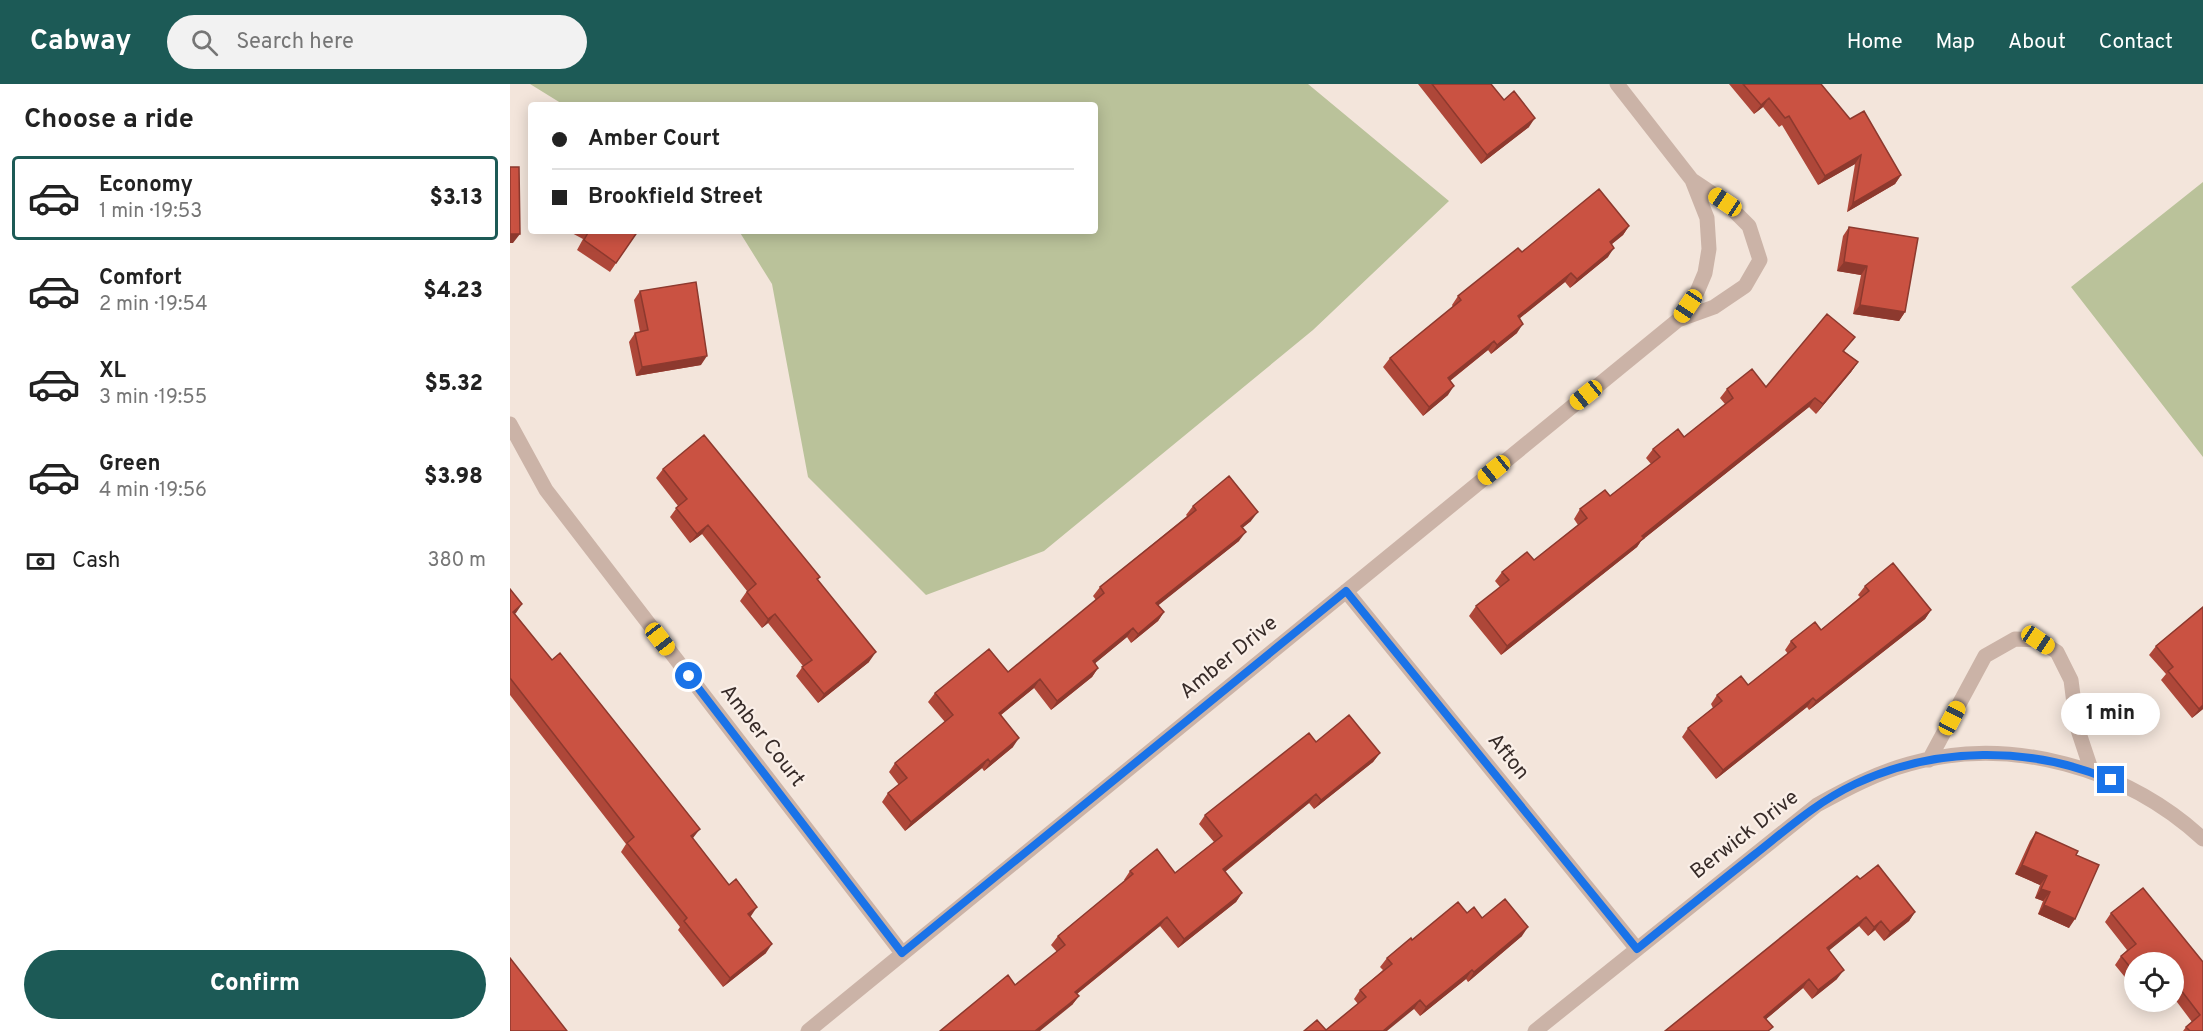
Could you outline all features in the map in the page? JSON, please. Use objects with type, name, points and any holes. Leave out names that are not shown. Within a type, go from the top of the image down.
[{"type":"street","points":[[1617,84],[1692,180]]},
{"type":"street","name":"Amber Drive","points":[[808,1031],[1678,320],[1697,292],[1705,273],[1709,249],[1707,218],[1692,180]]},
{"type":"street","name":"Amber Drive","points":[[1678,320],[1714,307],[1745,286],[1760,260],[1749,225],[1725,202],[1692,180]]},
{"type":"street","name":"Amber Court","points":[[510,424],[546,490],[902,953]]},
{"type":"street","name":"Afton","points":[[1346,591],[1637,949]]},
{"type":"street","points":[[1929,760],[1985,656],[2015,639],[2038,640],[2057,652],[2072,680],[2077,727],[2092,772]]},
{"type":"street","name":"Berwick Drive","points":[[1535,1031],[1817,805],[1856,784],[1909,764],[1963,755],[2019,756],[2047,760],[2092,772],[2131,788],[2162,806],[2203,839]]},
{"type":"green space","points":[[530,84],[1308,84],[1449,201],[1313,330],[1044,551],[926,595],[808,477],[772,284],[741,234],[1098,234],[1098,102],[559,102]]},
{"type":"green space","points":[[2203,182],[2203,457],[2071,287]]},
{"type":"building","points":[[1432,84],[1491,84],[1504,100],[1514,91],[1535,118],[1487,155]]},
{"type":"building","points":[[1743,84],[1821,84],[1850,119],[1864,111],[1901,175],[1853,203],[1861,155],[1825,176],[1789,116],[1785,118],[1769,98],[1761,105]]},
{"type":"building","points":[[510,167],[519,167],[520,234],[510,234]]},
{"type":"building","points":[[1599,189],[1629,226],[1610,242],[1614,248],[1577,279],[1571,273],[1518,316],[1523,324],[1497,345],[1494,341],[1448,378],[1454,386],[1429,407],[1390,358],[1461,300],[1458,296],[1518,248],[1522,252]]},
{"type":"building","points":[[1849,227],[1918,238],[1905,312],[1860,305],[1867,266],[1844,262]]},
{"type":"building","points":[[587,234],[636,234],[616,263],[584,240]]},
{"type":"building","points":[[696,282],[707,356],[642,367],[635,333],[648,330],[640,291]]},
{"type":"building","points":[[1827,314],[1855,337],[1843,351],[1858,362],[1823,404],[1815,398],[1642,536],[1644,538],[1507,646],[1476,606],[1509,580],[1502,572],[1527,552],[1534,560],[1587,518],[1580,509],[1605,490],[1610,496],[1660,457],[1653,449],[1678,429],[1684,437],[1733,398],[1727,389],[1752,369],[1766,387]]},
{"type":"building","points":[[704,435],[820,577],[817,579],[876,652],[824,694],[802,667],[812,660],[775,614],[768,619],[747,592],[756,584],[708,525],[697,534],[676,508],[687,499],[663,469]]},
{"type":"building","points":[[1229,476],[1258,512],[1241,526],[1246,532],[1156,603],[1164,612],[1138,634],[1133,628],[1093,661],[1098,668],[1057,701],[1040,679],[999,713],[1019,738],[990,762],[988,759],[911,822],[888,793],[907,778],[895,763],[953,715],[935,693],[989,649],[1008,672],[1104,593],[1100,587],[1196,510],[1193,506]]},
{"type":"building","points":[[1893,563],[1931,610],[1816,701],[1813,698],[1723,770],[1688,728],[1722,701],[1717,695],[1741,676],[1748,685],[1796,647],[1791,641],[1815,622],[1821,630],[1869,591],[1865,586]]},
{"type":"building","points":[[510,589],[522,604],[513,612],[552,660],[560,653],[700,829],[691,836],[729,885],[736,879],[757,907],[748,914],[772,944],[730,978],[684,921],[687,918],[627,843],[634,837],[510,678]]},
{"type":"building","points":[[2203,607],[2203,705],[2199,709],[2168,671],[2173,667],[2156,646]]},
{"type":"building","points":[[1349,715],[1380,753],[1321,800],[1316,794],[1223,869],[1242,893],[1184,939],[1167,917],[1075,992],[1079,996],[1035,1031],[940,1031],[1008,975],[1015,985],[1065,945],[1058,936],[1133,874],[1130,871],[1157,849],[1175,873],[1222,836],[1205,815],[1309,733],[1316,742]]},
{"type":"building","points":[[2036,832],[2078,851],[2076,855],[2099,865],[2075,919],[2044,905],[2050,892],[2041,889],[2047,876],[2022,865]]},
{"type":"building","points":[[1878,865],[1915,912],[1890,932],[1881,921],[1874,927],[1866,917],[1827,948],[1844,970],[1818,990],[1809,979],[1764,1017],[1773,1027],[1768,1031],[1665,1031],[1857,876],[1860,879]]},
{"type":"building","points":[[2143,888],[2203,962],[2203,1031],[2190,1031],[2186,1027],[2200,1015],[2184,994],[2184,952],[2126,952],[2136,944],[2111,913]]},
{"type":"building","points":[[1505,899],[1528,927],[1474,972],[1472,970],[1426,1007],[1420,1000],[1383,1031],[1304,1031],[1317,1020],[1326,1030],[1366,997],[1360,990],[1392,964],[1387,958],[1458,902],[1467,913],[1474,907],[1482,918]]},
{"type":"building","points":[[510,958],[567,1031],[510,1031]]},
{"type":"route","points":[[689,676],[902,953],[1346,591],[1637,949],[1817,805],[1856,784],[1909,764],[1963,755],[2019,756],[2080,768],[2111,780]]}]
